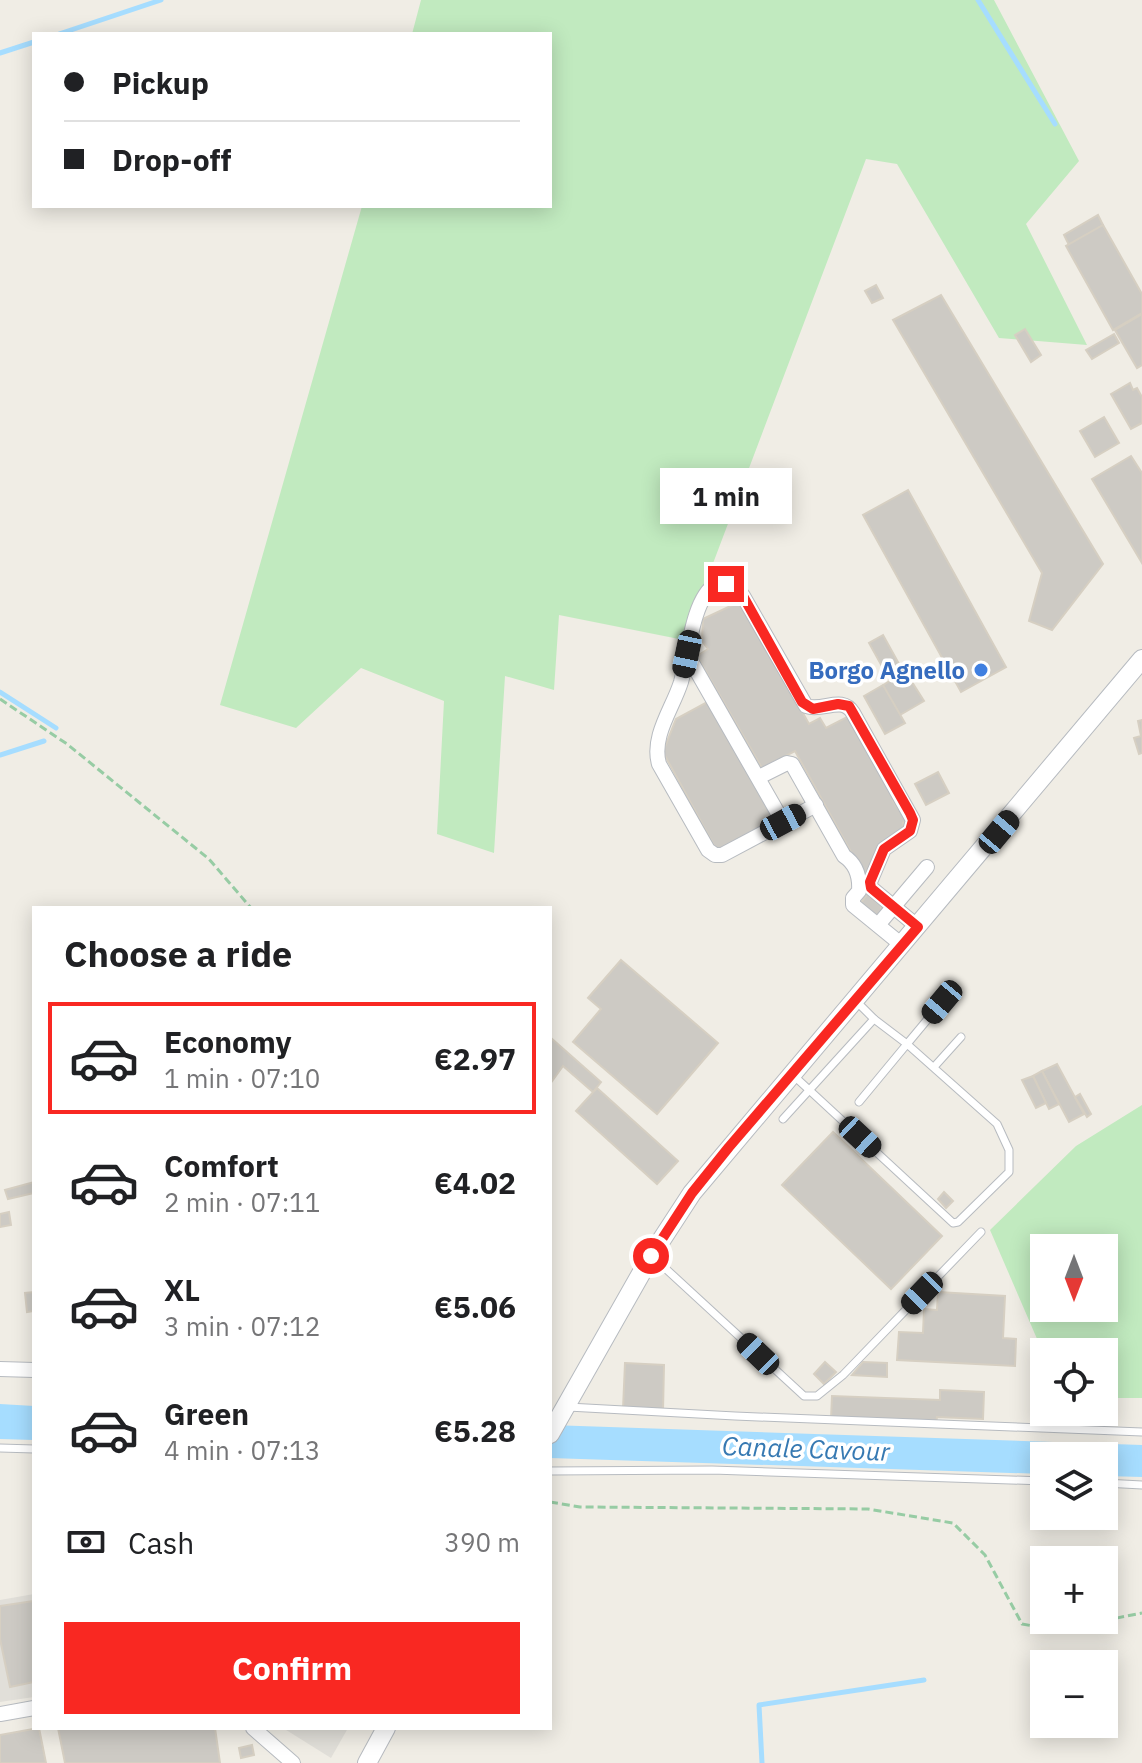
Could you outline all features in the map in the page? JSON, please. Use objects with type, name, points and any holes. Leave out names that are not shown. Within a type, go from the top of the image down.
[{"type":"street","points":[[816,805],[722,855],[715,855],[708,850],[659,764],[656,754],[668,710],[680,684],[687,647],[708,589],[716,584],[736,587],[743,596],[802,702],[813,709],[838,704],[849,706],[913,820],[910,831],[884,849],[870,882],[871,888],[918,927]]},
{"type":"street","points":[[687,654],[783,822]]},
{"type":"street","points":[[558,1409],[692,1193],[1142,659]]},
{"type":"street","points":[[759,777],[787,763],[792,764],[844,856],[860,878],[853,905],[902,945]]},
{"type":"street","points":[[878,925],[927,867]]},
{"type":"street","points":[[0,1369],[32,1370]]},
{"type":"street","points":[[0,1714],[32,1708]]},
{"type":"street","points":[[255,1730],[293,1763]]},
{"type":"street","points":[[367,1763],[385,1730]]},
{"type":"lane","points":[[791,1074],[953,1223],[958,1222],[1009,1172],[1009,1150],[997,1124],[855,1000]]},
{"type":"lane","points":[[859,1102],[942,1002]]},
{"type":"lane","points":[[783,1119],[874,1019]]},
{"type":"lane","points":[[934,1067],[961,1037]]},
{"type":"lane","points":[[651,1256],[804,1396],[817,1396],[843,1375],[981,1232]]},
{"type":"lane","points":[[558,1409],[1142,1432]]},
{"type":"lane","points":[[0,1448],[32,1449]]},
{"type":"lane","points":[[552,1471],[712,1470],[1030,1481]]},
{"type":"lane","points":[[1118,1484],[1142,1485]]},
{"type":"path","points":[[0,699],[67,744],[209,859],[249,906]]},
{"type":"path","points":[[552,1502],[580,1507],[868,1509],[953,1523],[985,1555],[1022,1624],[1056,1630],[1142,1613]]},
{"type":"shaded area","points":[[32,1594],[32,1697],[0,1702],[0,1600]]},
{"type":"shaded area","points":[[286,1730],[347,1730],[331,1758]]},
{"type":"green space","points":[[421,0],[994,0],[1079,161],[1026,224],[1087,345],[999,338],[897,164],[866,159],[684,640],[559,615],[554,690],[505,676],[494,853],[437,834],[444,701],[361,668],[296,728],[220,705],[361,208],[552,208],[552,32],[413,32]]},
{"type":"green space","points":[[1142,1105],[1142,1398],[1118,1398],[1118,1338],[1037,1338],[990,1230],[1076,1146]]},
{"type":"water","points":[[0,1404],[32,1406],[32,1440],[0,1439]]},
{"type":"water","name":"Canale Cavour","points":[[552,1425],[1053,1442],[1030,1442],[1030,1474],[552,1458]]},
{"type":"water","points":[[1118,1444],[1142,1445],[1142,1477],[1118,1476]]},
{"type":"building","points":[[1098,215],[1103,225],[1069,245],[1064,235]]},
{"type":"building","points":[[1103,225],[1142,294],[1142,313],[1113,330],[1066,246]]},
{"type":"building","points":[[876,285],[883,298],[872,303],[865,291]]},
{"type":"building","points":[[941,295],[1103,564],[1052,630],[1029,621],[1042,573],[893,320]]},
{"type":"building","points":[[1142,314],[1142,365],[1137,368],[1115,330]]},
{"type":"building","points":[[1025,329],[1041,355],[1031,362],[1015,335]]},
{"type":"building","points":[[1114,334],[1119,343],[1092,359],[1086,350]]},
{"type":"building","points":[[1130,383],[1142,397],[1142,423],[1131,429],[1111,394]]},
{"type":"building","points":[[1104,417],[1119,443],[1095,457],[1080,431]]},
{"type":"building","points":[[1131,456],[1142,473],[1142,563],[1092,479]]},
{"type":"building","points":[[908,490],[1006,667],[961,692],[863,515]]},
{"type":"building","points":[[741,601],[809,724],[820,718],[826,728],[849,716],[898,797],[893,801],[906,820],[903,823],[904,831],[866,879],[795,751],[762,768],[697,656],[708,649],[702,641],[703,619]]},
{"type":"building","points":[[883,635],[903,671],[889,679],[869,643]]},
{"type":"building","points":[[905,671],[924,701],[900,715],[882,686]]},
{"type":"building","points":[[883,685],[905,723],[885,734],[864,696]]},
{"type":"building","points":[[709,701],[774,820],[717,851],[663,752],[676,719]]},
{"type":"building","points":[[1142,720],[1142,753],[1139,754],[1134,738],[1141,736],[1138,721]]},
{"type":"building","points":[[938,772],[949,793],[926,805],[915,784]]},
{"type":"building","points":[[865,879],[868,895],[881,906],[877,915],[873,916],[860,904],[866,896]]},
{"type":"building","points":[[621,960],[718,1043],[657,1114],[573,1042],[601,1009],[588,998]]},
{"type":"building","points":[[552,1039],[601,1082],[593,1092],[563,1066],[552,1081]]},
{"type":"building","points":[[1057,1064],[1084,1114],[1069,1122],[1042,1071]]},
{"type":"building","points":[[1042,1071],[1059,1104],[1049,1109],[1033,1076]]},
{"type":"building","points":[[1033,1076],[1046,1103],[1036,1108],[1022,1080]]},
{"type":"building","points":[[597,1088],[678,1161],[657,1184],[576,1111]]},
{"type":"building","points":[[1080,1094],[1091,1114],[1087,1117],[1075,1097]]},
{"type":"building","points":[[833,1132],[942,1236],[891,1289],[782,1185]]},
{"type":"building","points":[[32,1183],[32,1193],[8,1199],[5,1190]]},
{"type":"building","points":[[944,1192],[953,1201],[946,1208],[938,1199]]},
{"type":"building","points":[[9,1212],[11,1225],[0,1227],[0,1214]]},
{"type":"building","points":[[32,1292],[32,1311],[27,1312],[25,1293]]},
{"type":"building","points":[[938,1292],[1005,1296],[1003,1338],[1016,1339],[1015,1366],[897,1360],[899,1332],[923,1333],[924,1309],[937,1310]]},
{"type":"building","points":[[825,1362],[836,1372],[824,1384],[814,1374]]},
{"type":"building","points":[[863,1362],[887,1363],[887,1377],[852,1375]]},
{"type":"building","points":[[625,1363],[664,1365],[663,1411],[623,1409]]},
{"type":"building","points":[[940,1390],[984,1392],[983,1419],[937,1417],[936,1423],[831,1419],[832,1396],[940,1400]]},
{"type":"building","points":[[32,1601],[32,1682],[10,1687],[0,1639],[0,1606]]},
{"type":"building","points":[[39,1730],[46,1763],[0,1763],[0,1735]]},
{"type":"building","points":[[58,1730],[215,1730],[220,1763],[65,1763]]},
{"type":"building","points":[[252,1745],[254,1755],[241,1758],[239,1748]]},
{"type":"waterway","points":[[65,32],[161,0]]},
{"type":"waterway","points":[[978,0],[1055,124]]},
{"type":"waterway","points":[[0,53],[32,43]]},
{"type":"waterway","points":[[0,692],[56,728]]},
{"type":"waterway","points":[[0,755],[44,741]]},
{"type":"waterway","points":[[762,1763],[759,1705],[924,1680]]},
{"type":"place","name":"Borgo Agnello","points":[[981,670]]},
{"type":"route","points":[[651,1256],[692,1193],[729,1147],[918,927],[871,888],[870,882],[884,849],[910,831],[913,820],[910,813],[849,706],[838,704],[813,709],[806,706],[743,596],[736,587],[726,584]]}]
